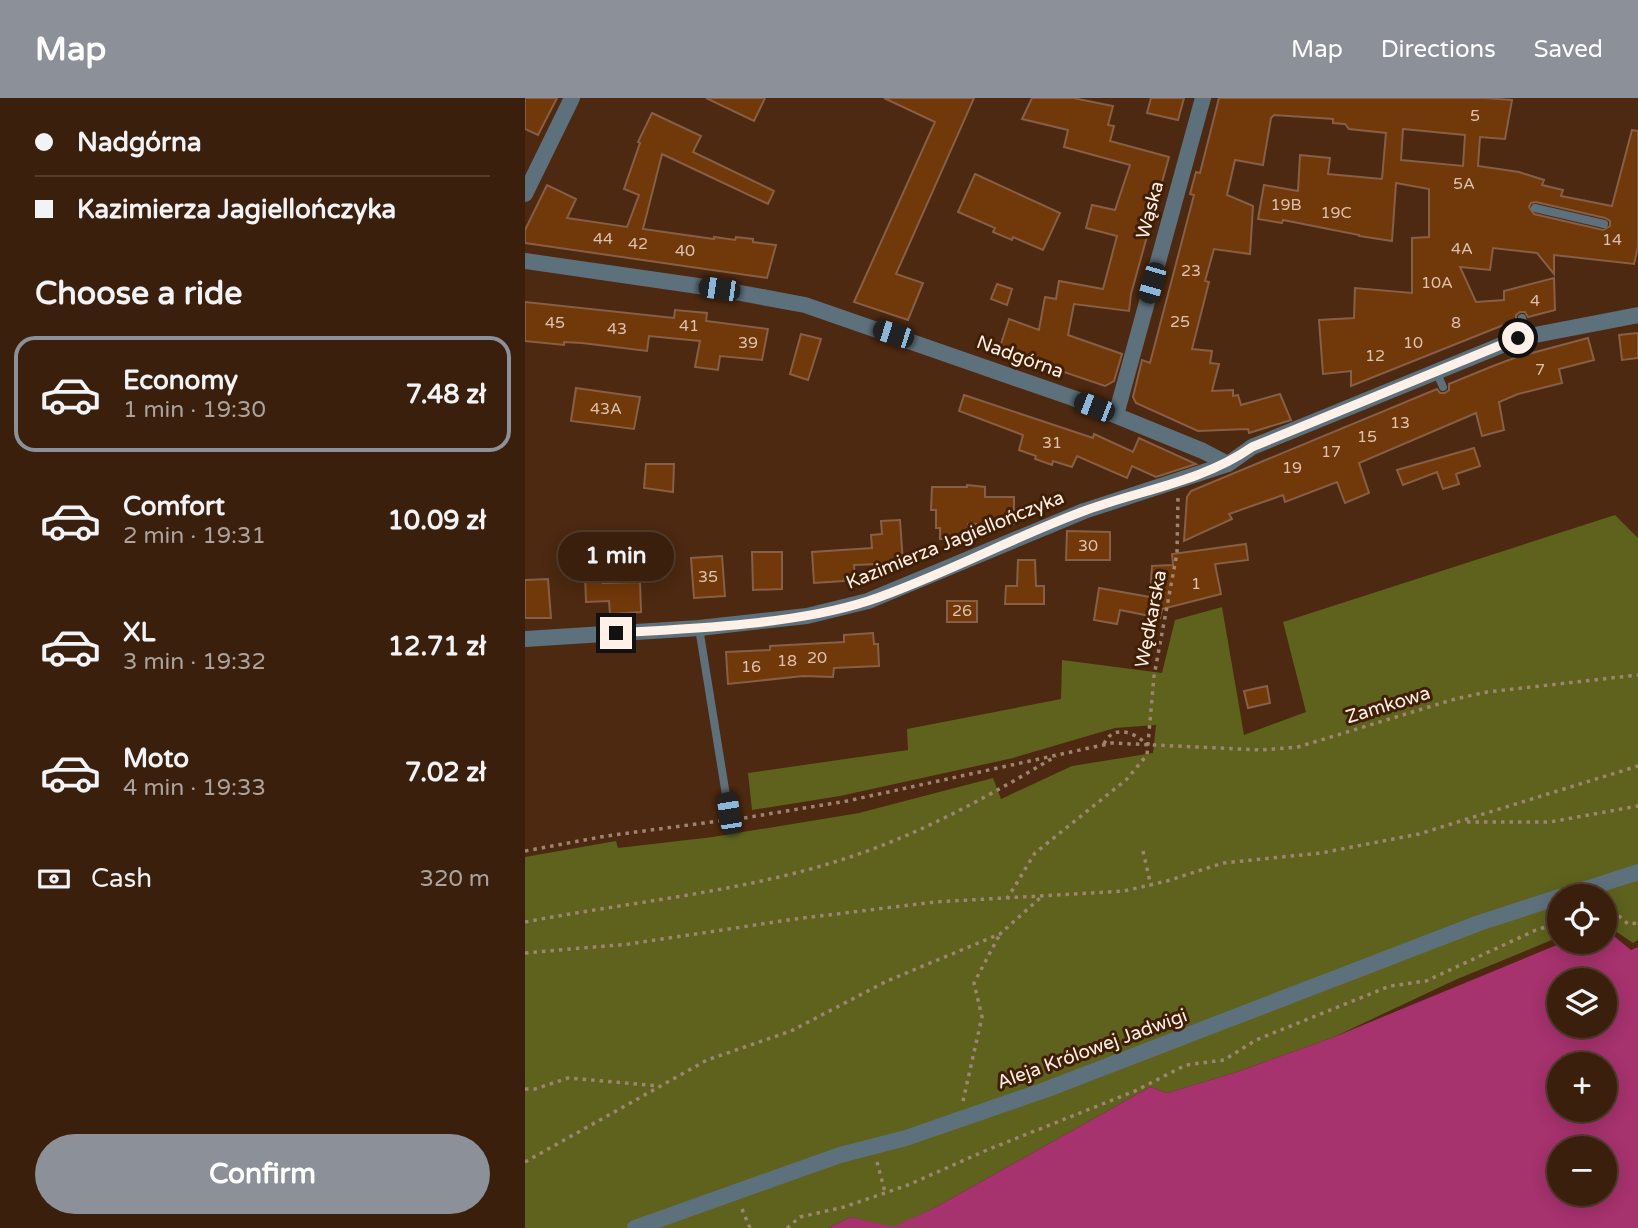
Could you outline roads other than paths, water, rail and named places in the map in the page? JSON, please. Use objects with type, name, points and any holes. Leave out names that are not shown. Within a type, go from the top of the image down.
[{"type":"street","points":[[525,194],[572,98]]},
{"type":"street","name":"Wąska","points":[[1116,415],[1203,98]]},
{"type":"street","name":"Nadgórna","points":[[525,261],[719,289],[805,305],[1116,415],[1203,451],[1230,467]]},
{"type":"street","points":[[1230,467],[1252,447],[1436,370],[1525,337],[1638,315]]},
{"type":"street","name":"Kazimierza Jagiellończyka","points":[[525,639],[699,628],[807,616],[868,601],[1084,511],[1230,467]]},
{"type":"street","name":"Aleja Królowej Jadwigi","points":[[1602,884],[1638,872]]},
{"type":"street","name":"Aleja Królowej Jadwigi","points":[[635,1228],[828,1159],[906,1138],[958,1120],[1175,1041],[1479,923],[1547,902]]},
{"type":"lane","points":[[1535,208],[1604,224]]},
{"type":"lane","points":[[1522,318],[1525,337]]},
{"type":"lane","points":[[1436,370],[1443,387]]},
{"type":"lane","points":[[699,628],[730,820]]}]
